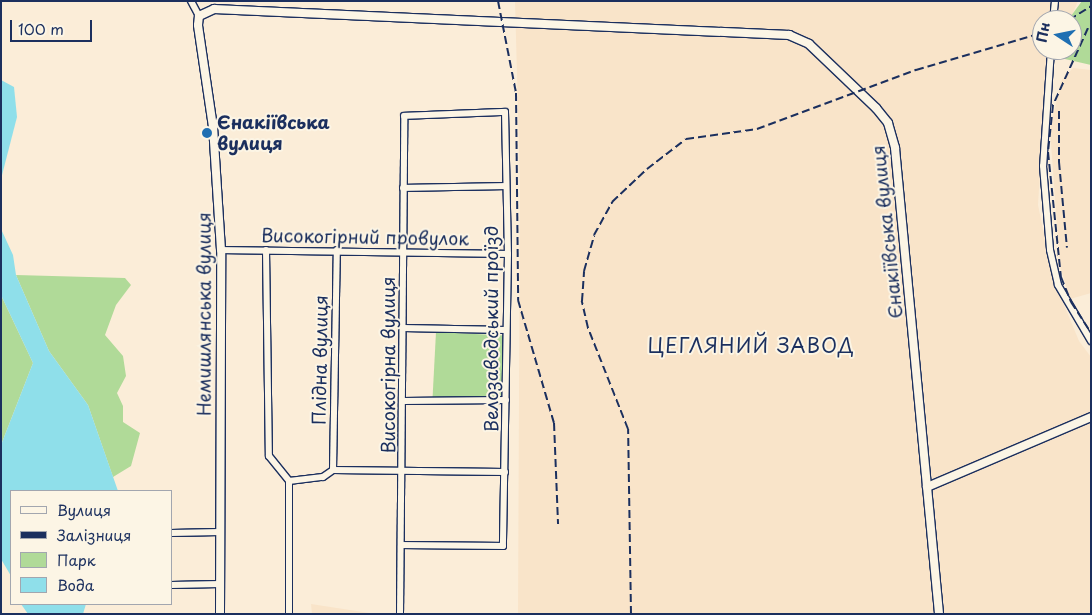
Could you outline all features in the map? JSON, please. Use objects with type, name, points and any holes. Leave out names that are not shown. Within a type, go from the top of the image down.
[{"type":"street","points":[[191,1],[199,16]]},
{"type":"street","name":"Єнакіївська вулиця","points":[[199,16],[214,9],[799,38],[876,108],[888,123],[893,140],[939,614]]},
{"type":"street","name":"Немишлянська вулиця","points":[[199,16],[217,166],[221,250],[220,614]]},
{"type":"street","points":[[1050,60],[1043,166],[1050,250],[1058,286],[1091,341]]},
{"type":"street","name":"Велозаводський проїзд","points":[[402,545],[503,546],[508,254],[505,186],[505,112],[404,116]]},
{"type":"street","name":"Високогірна вулиця","points":[[400,614],[403,471],[404,116]]},
{"type":"street","points":[[403,188],[505,186]]},
{"type":"street","name":"Високогірний провулок","points":[[221,250],[403,250],[424,255],[508,254]]},
{"type":"street","points":[[266,250],[269,456],[289,481],[289,614]]},
{"type":"street","name":"Плідна вулиця","points":[[333,470],[337,250]]},
{"type":"street","points":[[404,328],[506,330]]},
{"type":"street","points":[[403,401],[506,400]]},
{"type":"street","points":[[927,487],[1091,417]]},
{"type":"street","points":[[289,481],[323,477],[333,470],[505,472]]},
{"type":"street","points":[[172,533],[220,532]]},
{"type":"street","points":[[172,584],[220,584]]},
{"type":"shaded area","points":[[515,1],[1078,1],[1074,10],[1032,10],[1032,60],[1054,60],[1046,78],[1038,205],[1053,278],[1079,341],[1091,357],[1091,614],[518,614],[520,185]]},
{"type":"shaded area","points":[[1073,68],[1091,70],[1091,293],[1070,299],[1060,266],[1050,130],[1061,81]]},
{"type":"shaded area","points":[[311,604],[376,614],[312,614]]},
{"type":"green space","points":[[1082,1],[1091,1],[1091,65],[1069,60],[1082,60],[1082,10],[1075,10]]},
{"type":"green space","points":[[16,275],[125,278],[131,285],[116,305],[105,335],[123,356],[126,376],[117,393],[123,406],[123,422],[140,433],[131,466],[113,477],[88,405],[49,351]]},
{"type":"green space","points":[[1,295],[33,363],[1,445]]},
{"type":"green space","points":[[436,332],[504,336],[500,401],[433,398]]},
{"type":"water","points":[[1,80],[14,87],[17,117],[1,179]]},
{"type":"water","points":[[1,229],[13,255],[16,275],[49,351],[88,405],[118,490],[10,490],[10,574],[1,559],[1,445],[33,363],[1,295]]},
{"type":"water","points":[[22,605],[86,605],[83,614],[28,614]]},
{"type":"railway","points":[[498,1],[516,93],[518,300],[554,423],[558,524]]},
{"type":"railway","points":[[1082,12],[1091,6]]},
{"type":"railway","points":[[1088,28],[1053,105],[1048,152],[1061,277],[1071,302],[1091,333]]},
{"type":"railway","points":[[631,614],[628,429],[588,328],[582,301],[584,271],[594,235],[612,202],[647,169],[686,139],[757,129],[916,70],[1032,36]]},
{"type":"railway","points":[[1059,111],[1059,162],[1067,248]]},
{"type":"place","name":"Єнакіївська вулиця","points":[[207,133]]},
{"type":"district","name":"ЦЕГЛЯНИЙ ЗАВОД","points":[[751,345]]}]
